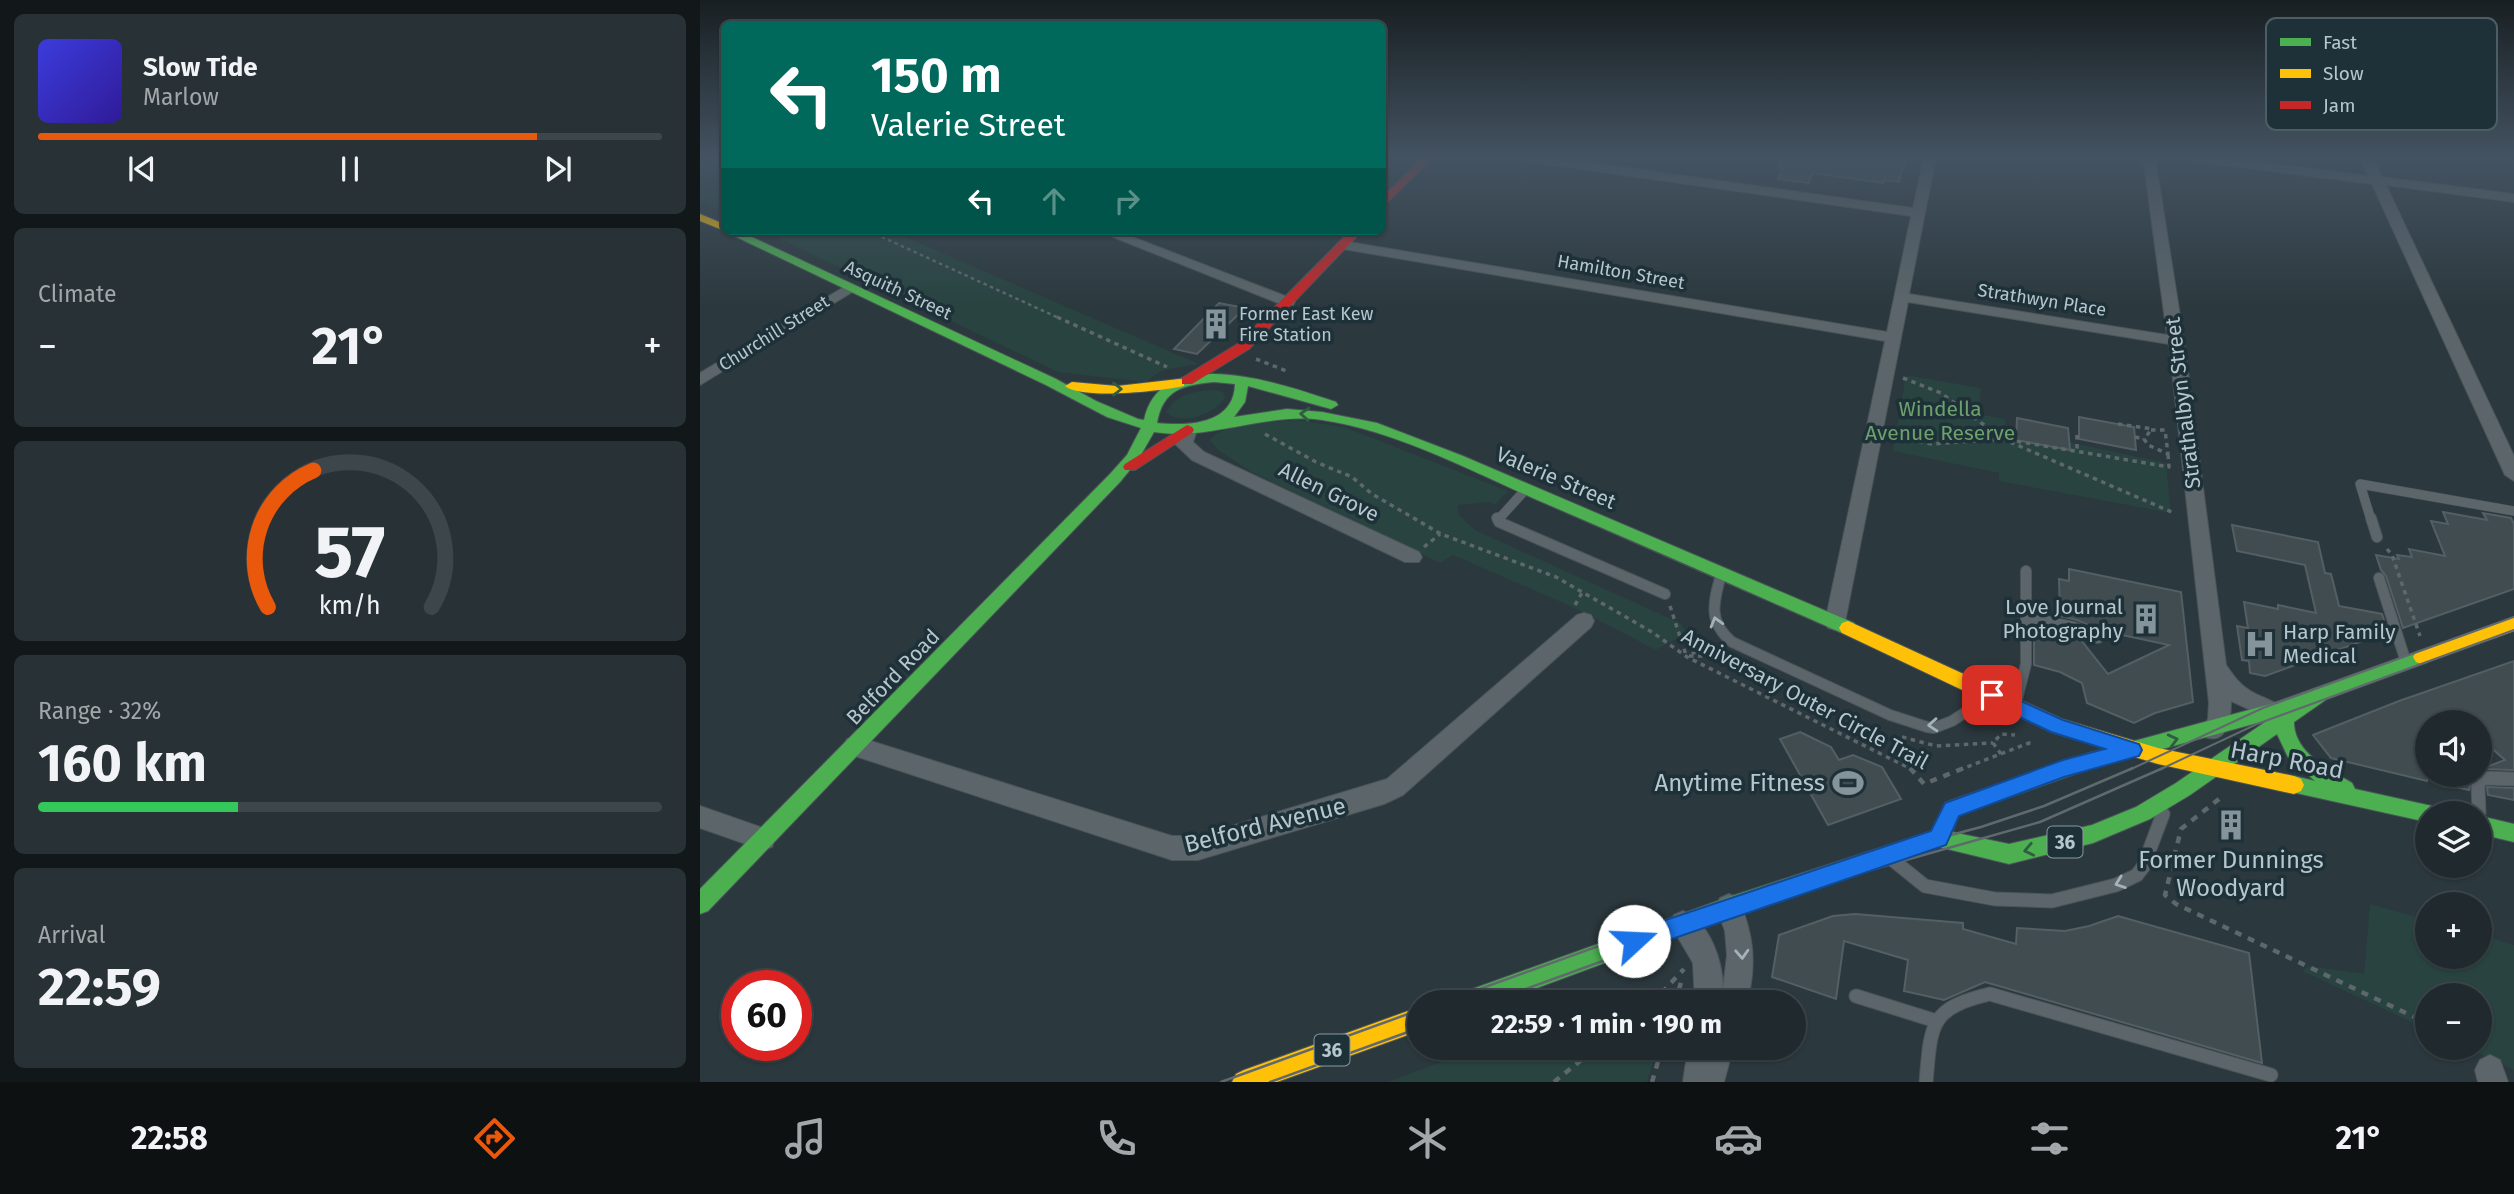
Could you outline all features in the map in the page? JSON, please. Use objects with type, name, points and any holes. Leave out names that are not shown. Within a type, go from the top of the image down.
[{"type":"main road","points":[[700,217],[721,227]]},
{"type":"main road","name":"Asquith Street","points":[[738,235],[1051,382],[1077,398],[1149,427],[1198,428]]},
{"type":"main road","points":[[1181,378],[1244,346],[1352,235]]},
{"type":"main road","points":[[1240,379],[1239,364],[1244,346]]},
{"type":"main road","name":"Asquith Street","points":[[1051,382],[1107,390],[1181,378],[1240,379]]},
{"type":"main road","name":"Belford Road","points":[[700,904],[1115,478],[1133,457],[1149,427],[1149,414],[1156,401],[1181,378]]},
{"type":"main road","name":"Belford Road","points":[[1115,478],[1198,428],[1229,415],[1242,395],[1240,379]]},
{"type":"main road","name":"Valerie Street","points":[[1240,379],[1272,386],[1337,408],[1372,426],[1526,488],[1835,622],[1939,668],[2015,707],[2079,734],[2133,750]]},
{"type":"main road","name":"Valerie Street","points":[[1198,428],[1259,416],[1309,414],[1372,426]]},
{"type":"main road","name":"36","points":[[2278,714],[2183,789],[2122,823],[2064,842],[2009,854],[1938,838],[1952,809],[2063,769],[2278,714],[2323,692],[2514,624]]},
{"type":"main road","points":[[2278,714],[2284,735],[2295,752],[2357,796]]},
{"type":"main road","name":"Harp Road","points":[[2133,750],[2415,810]]},
{"type":"main road","points":[[2492,828],[2514,833]]},
{"type":"main road","points":[[1500,990],[1729,907],[1938,838]]},
{"type":"main road","name":"36","points":[[1244,1082],[1407,1023]]},
{"type":"street","points":[[1880,207],[1919,213]]},
{"type":"street","points":[[1835,622],[1920,207]]},
{"type":"street","name":"Strathalbyn Street","points":[[2156,207],[2176,341],[2221,710],[2220,722],[2213,730]]},
{"type":"street","points":[[2390,207],[2507,447],[2514,475]]},
{"type":"street","points":[[1122,235],[1288,302]]},
{"type":"street","name":"Hamilton Street","points":[[1343,244],[1894,338]]},
{"type":"street","name":"Churchill Street","points":[[700,380],[849,288]]},
{"type":"street","name":"Strathwyn Place","points":[[1902,297],[2176,341]]},
{"type":"street","name":"Allen Grove","points":[[1198,428],[1184,442],[1188,449],[1412,557]]},
{"type":"street","name":"Belford Avenue","points":[[855,746],[1172,848],[1198,848],[1384,793],[1395,787],[1584,621]]},
{"type":"street","name":"Strathalbyn Street","points":[[2214,649],[2225,683],[2244,699],[2278,714]]},
{"type":"street","points":[[700,817],[763,839]]},
{"type":"street","points":[[1729,907],[1737,923],[1743,962],[1736,990]]},
{"type":"street","points":[[1683,924],[1706,958],[1709,990]]},
{"type":"street","points":[[1698,1082],[1701,1060]]},
{"type":"street","points":[[1709,1082],[1715,1060]]},
{"type":"lane","points":[[2377,537],[2360,484],[2514,510]]},
{"type":"lane","points":[[1526,488],[1500,513],[1497,518],[1499,522],[1665,594]]},
{"type":"lane","points":[[2015,707],[2026,664],[2026,571]]},
{"type":"lane","points":[[1721,573],[1712,614],[1720,633],[1732,642],[1877,709],[1934,728],[1952,721],[1992,695]]},
{"type":"lane","points":[[2379,578],[2406,663]]},
{"type":"lane","points":[[2027,617],[2074,627],[2098,638]]},
{"type":"lane","points":[[2479,801],[2479,784],[2482,778],[2514,779]]},
{"type":"lane","points":[[1887,855],[1925,886],[1971,896],[2031,902],[2084,894],[2127,881],[2141,872],[2162,814],[2183,789]]},
{"type":"lane","points":[[1927,1082],[1932,1031],[1936,1021],[1952,1005],[1990,993],[2271,1075]]},
{"type":"lane","points":[[1856,996],[1936,1021]]},
{"type":"path","points":[[877,235],[1181,378]]},
{"type":"path","points":[[1258,359],[1284,370],[1275,378],[1272,386]]},
{"type":"path","points":[[1900,390],[1903,377],[1934,390],[1980,419],[2003,439],[2174,513]]},
{"type":"path","name":"Anniversary Outer Circle Trail","points":[[1259,416],[1258,428],[1262,432],[1316,462],[1352,477],[1372,494],[1440,534],[1556,577],[1652,632],[1687,657],[1913,770],[1924,784],[2029,743]]},
{"type":"path","points":[[1894,426],[1891,439],[1950,444],[2003,439],[2169,467],[2165,430],[2118,424]]},
{"type":"path","points":[[2144,439],[2147,432],[2155,429]]},
{"type":"path","points":[[2077,435],[2077,453]]},
{"type":"path","points":[[2135,437],[2144,439],[2148,445],[2168,454]]},
{"type":"path","points":[[2377,537],[2392,555],[2427,655]]},
{"type":"path","points":[[1665,594],[1687,657],[1703,648],[1720,633]]},
{"type":"path","points":[[2001,754],[1993,743],[2001,734],[2014,734],[2042,747]]},
{"type":"path","points":[[2183,789],[2224,795],[2181,829],[2165,895],[2176,904],[2415,1017]]},
{"type":"path","points":[[1664,990],[1686,967],[1679,990]]},
{"type":"path","points":[[1554,1082],[1581,1060]]},
{"type":"path","points":[[1651,1082],[1658,1060]]},
{"type":"green space","points":[[771,235],[900,235],[1199,364],[1163,370],[1145,382],[1058,372]]},
{"type":"green space","name":"Windella Avenue Reserve","points":[[1906,375],[1981,388],[1979,414],[2005,419],[2005,437],[2069,450],[2069,442],[2166,463],[2171,513],[1999,481],[1999,473],[1893,451]]},
{"type":"green space","points":[[1214,390],[1223,392],[1225,398],[1206,413],[1197,417],[1180,418],[1166,412],[1180,397]]},
{"type":"green space","points":[[1297,420],[1344,427],[1508,491],[1495,505],[1489,502],[1458,505],[1459,515],[1475,530],[1680,623],[1687,633],[1656,650],[1568,605],[1453,555],[1440,563],[1250,471],[1218,450],[1210,440],[1216,434],[1237,427]]},
{"type":"green space","points":[[2370,904],[2415,917],[2415,969],[2492,969],[2492,939],[2514,945],[2514,1070],[2492,1059],[2492,983],[2415,983],[2415,1023],[2302,971],[2308,966],[2364,974]]},
{"type":"green space","points":[[1446,1060],[1654,1060],[1647,1082],[1388,1082]]},
{"type":"building","name":"Former East Kew Fire Station","points":[[1219,303],[1245,308],[1197,354],[1174,349]]},
{"type":"building","points":[[2079,417],[2134,427],[2136,450],[2079,439]]},
{"type":"building","points":[[2017,418],[2068,428],[2070,450],[2016,440]]},
{"type":"building","points":[[2443,512],[2487,520],[2483,513],[2511,518],[2514,524],[2514,589],[2403,628],[2376,555],[2399,559],[2397,555],[2412,557],[2409,549],[2445,556],[2431,521],[2448,524]]},
{"type":"building","points":[[2232,525],[2318,542],[2325,573],[2331,574],[2339,606],[2382,614],[2388,632],[2265,676],[2250,673],[2249,661],[2242,660],[2237,626],[2248,628],[2244,602],[2278,609],[2278,605],[2316,613],[2305,565],[2237,551]]},
{"type":"building","points":[[2069,569],[2181,592],[2193,702],[2155,713],[2134,723],[2087,703],[2082,683],[2060,672],[2034,665],[2034,627],[2080,639],[2108,674],[2169,645],[2099,630],[2060,616],[2059,579],[2069,581]]},
{"type":"building","points":[[2514,661],[2514,770],[2492,769],[2492,765],[2505,760],[2492,749],[2492,710],[2415,710],[2415,778],[2331,758],[2313,735],[2399,701]]},
{"type":"building","name":"Anytime Fitness","points":[[1800,732],[1831,747],[1839,760],[1853,755],[1882,767],[1901,799],[1828,825],[1780,739]]},
{"type":"building","points":[[2487,787],[2514,788],[2514,800],[2488,795]]},
{"type":"building","points":[[1855,914],[1963,923],[1963,929],[2016,944],[2017,928],[2065,931],[2118,916],[2249,953],[2262,1063],[1985,982],[1944,1000],[1904,991],[1908,960],[1844,941],[1836,999],[1772,977],[1779,935],[1833,916]]},
{"type":"tram line","points":[[2129,770],[2263,708],[2514,617]]},
{"type":"tram line","points":[[2159,770],[2257,724],[2514,630]]},
{"type":"tram line","points":[[1477,990],[1726,900],[1835,866],[1981,827],[2044,806],[2133,768]]},
{"type":"tram line","points":[[1523,990],[1732,914],[1860,873],[2040,822],[2163,768]]},
{"type":"tram line","points":[[1221,1082],[1407,1014]]},
{"type":"tram line","points":[[1270,1082],[1407,1032]]},
{"type":"traffic: fast","points":[[739,235],[1051,382],[1112,414],[1134,422],[1178,430],[1200,427],[1222,419],[1232,412],[1238,402],[1241,379]]},
{"type":"traffic: fast","points":[[1149,427],[1157,401],[1171,387],[1191,380],[1240,380],[1331,405]]},
{"type":"traffic: fast","points":[[1212,425],[1287,413],[1322,416],[1372,426],[1458,459],[1848,628]]},
{"type":"traffic: fast","points":[[700,904],[1115,478],[1133,457],[1149,427]]},
{"type":"traffic: fast","points":[[1939,838],[1952,809],[2086,762],[2272,711],[2422,657]]},
{"type":"traffic: fast","points":[[1500,990],[1729,907],[1939,838],[2009,854],[2093,834],[2143,813],[2183,789],[2323,692]]},
{"type":"traffic: fast","points":[[2285,717],[2285,730],[2294,751],[2313,769],[2345,789]]},
{"type":"traffic: fast","points":[[2294,785],[2415,810]]},
{"type":"traffic: fast","points":[[2492,828],[2514,833]]},
{"type":"traffic: slow","points":[[700,217],[721,227]]},
{"type":"traffic: slow","points":[[1072,386],[1117,390],[1179,383]]},
{"type":"traffic: slow","points":[[2422,657],[2514,624]]},
{"type":"traffic: slow","points":[[1848,628],[2058,726],[2158,756],[2294,785]]},
{"type":"traffic: slow","points":[[1244,1082],[1407,1023]]},
{"type":"traffic: jam","points":[[1187,381],[1244,346],[1352,235]]},
{"type":"traffic: jam","points":[[1130,467],[1187,430]]},
{"type":"place","name":"Former East Kew Fire Station","points":[[1216,324]]},
{"type":"place","name":"Love Journal Photography","points":[[2146,619]]},
{"type":"place","name":"Harp Family Medical","points":[[2260,644]]},
{"type":"place","name":"Anytime Fitness","points":[[1848,783]]},
{"type":"place","name":"Former Dunnings Woodyard","points":[[2231,825]]},
{"type":"route","points":[[1634,941],[1938,838],[1952,809],[2063,769],[2133,750],[2058,726],[1992,695]]}]
